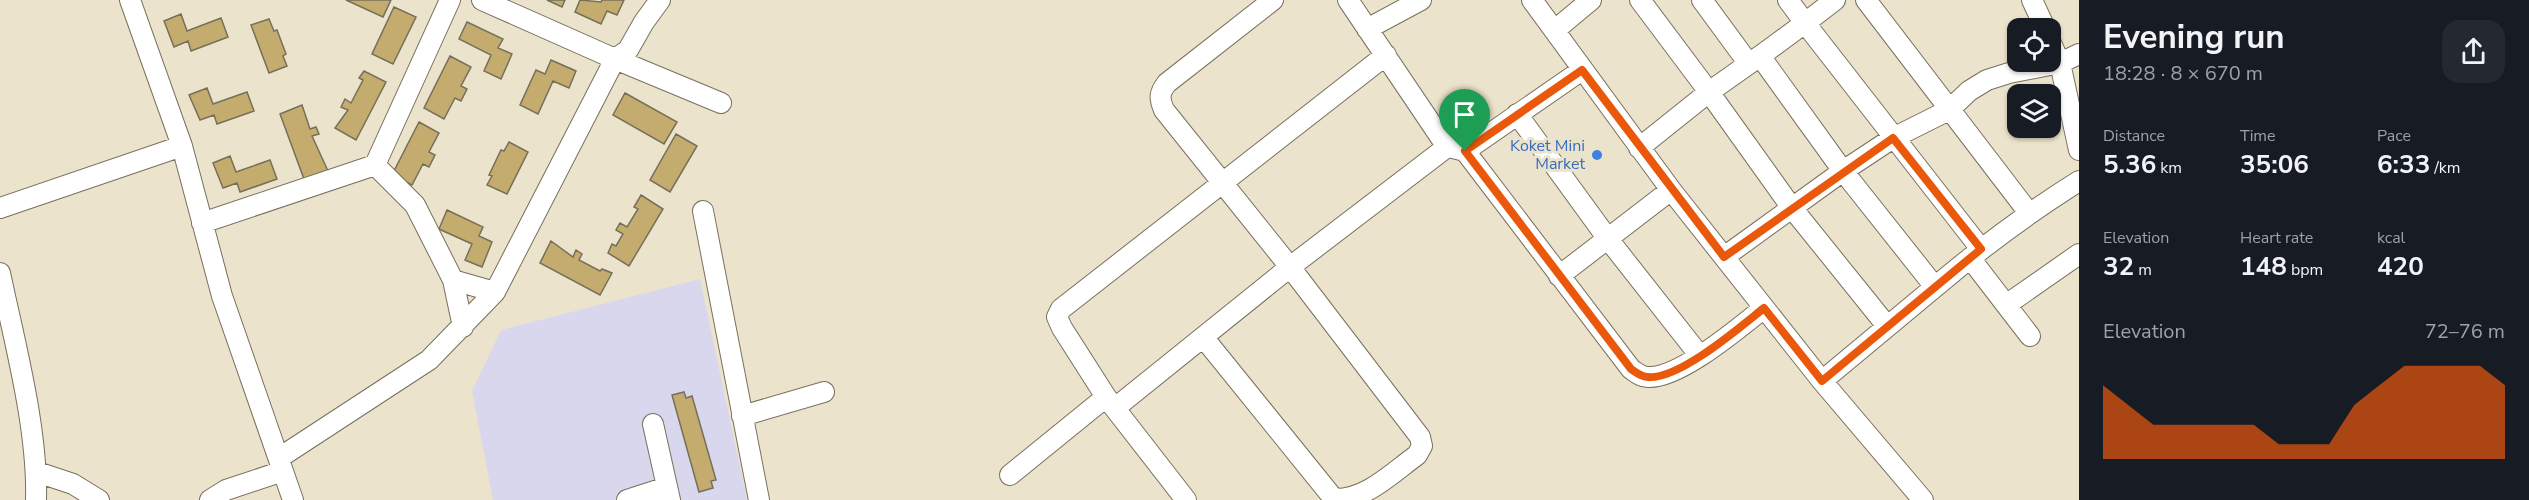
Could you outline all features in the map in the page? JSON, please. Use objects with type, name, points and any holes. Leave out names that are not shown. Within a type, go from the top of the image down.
[{"type":"street","points":[[130,0],[182,146],[222,296],[292,500]]},
{"type":"street","points":[[202,223],[375,165],[450,0]]},
{"type":"street","points":[[482,0],[721,104]]},
{"type":"street","points":[[210,500],[281,464],[429,360],[495,292],[615,59],[628,50],[660,0]]},
{"type":"street","points":[[1203,336],[1333,500],[1347,500],[1360,496],[1417,454],[1422,446],[1420,437],[1290,267],[1164,110],[1159,99],[1160,91],[1167,83],[1273,0]]},
{"type":"street","points":[[1348,0],[1456,149],[1631,369],[1642,376],[1651,378],[1664,375],[1724,340],[1764,308]]},
{"type":"street","points":[[1367,29],[1421,0]]},
{"type":"street","points":[[1532,0],[1671,190],[1822,381],[1923,500]]},
{"type":"street","points":[[1555,30],[1591,0]]},
{"type":"street","points":[[1640,0],[1792,208],[1887,326]]},
{"type":"street","points":[[1702,0],[1755,60],[1935,287]]},
{"type":"street","points":[[1788,0],[1893,138],[1975,253],[2007,305],[2030,336]]},
{"type":"street","points":[[1639,148],[1709,92],[1835,0]]},
{"type":"street","points":[[1866,0],[2029,213]]},
{"type":"street","points":[[2032,0],[2040,18]]},
{"type":"street","points":[[2061,63],[2079,54]]},
{"type":"street","points":[[1186,500],[1110,403],[1057,317],[1061,309],[1386,55]]},
{"type":"street","points":[[2061,68],[2079,150]]},
{"type":"street","points":[[1010,476],[1203,336],[1290,267],[1456,149],[1516,114],[1582,70]]},
{"type":"street","points":[[1724,257],[1843,171],[1893,138],[1949,110],[1969,91],[1987,80],[2013,72]]},
{"type":"street","points":[[1516,114],[1608,240],[1700,356]]},
{"type":"street","points":[[0,208],[182,146]]},
{"type":"street","points":[[375,165],[415,205],[453,280],[463,327]]},
{"type":"street","points":[[1822,381],[1975,253],[2029,213],[2079,181]]},
{"type":"street","points":[[1559,276],[1671,190]]},
{"type":"street","points":[[703,211],[759,500]]},
{"type":"street","points":[[2007,305],[2079,254]]},
{"type":"street","points":[[0,273],[18,358],[37,472],[36,500]]},
{"type":"street","points":[[453,280],[495,292]]},
{"type":"street","points":[[742,416],[824,392]]},
{"type":"street","points":[[627,500],[668,494],[653,424]]},
{"type":"street","points":[[37,472],[73,484],[99,500]]},
{"type":"shaded area","points":[[700,279],[747,500],[493,500],[472,391],[501,330]]},
{"type":"building","points":[[346,0],[391,0],[383,17]]},
{"type":"building","points":[[547,0],[565,0],[562,7]]},
{"type":"building","points":[[580,0],[601,2],[602,0],[624,0],[617,15],[607,11],[601,24],[575,12]]},
{"type":"building","points":[[394,7],[416,17],[393,64],[372,54]]},
{"type":"building","points":[[181,14],[187,31],[221,18],[228,37],[191,51],[188,41],[174,47],[164,21]]},
{"type":"building","points":[[269,19],[274,31],[277,30],[286,54],[283,56],[287,66],[269,73],[251,25]]},
{"type":"building","points":[[467,22],[503,39],[498,48],[512,54],[501,79],[484,71],[491,55],[459,39]]},
{"type":"building","points":[[450,56],[471,67],[461,86],[467,89],[461,101],[455,98],[444,119],[424,108]]},
{"type":"building","points":[[551,60],[576,71],[569,88],[553,81],[538,114],[520,105],[536,70],[545,74]]},
{"type":"building","points":[[364,71],[386,82],[356,140],[335,128],[348,110],[341,107],[345,99],[351,103],[363,80],[359,78]]},
{"type":"building","points":[[207,88],[213,104],[247,92],[254,111],[217,124],[214,115],[200,120],[189,95]]},
{"type":"building","points":[[625,93],[677,122],[664,144],[613,115]]},
{"type":"building","points":[[302,105],[310,129],[316,127],[319,134],[312,136],[328,171],[304,179],[280,114]]},
{"type":"building","points":[[419,122],[439,133],[429,152],[435,155],[429,167],[423,164],[412,185],[392,175]]},
{"type":"building","points":[[676,134],[697,146],[670,192],[650,180]]},
{"type":"building","points":[[509,142],[528,152],[507,194],[487,185],[492,176],[489,175],[501,150],[504,151]]},
{"type":"building","points":[[230,156],[236,172],[270,160],[277,179],[240,192],[237,183],[223,188],[213,163]]},
{"type":"building","points":[[641,195],[663,209],[629,266],[608,253],[612,244],[616,246],[623,234],[616,230],[620,223],[627,227],[638,209],[634,207]]},
{"type":"building","points":[[447,210],[483,227],[479,236],[492,242],[482,267],[465,260],[472,244],[439,229]]},
{"type":"building","points":[[551,241],[573,257],[576,250],[582,254],[579,260],[600,271],[602,269],[612,273],[600,295],[540,263]]},
{"type":"building","points":[[684,392],[686,398],[692,396],[716,480],[711,481],[713,488],[699,492],[672,395]]},
{"type":"place","name":"Koket Mini Market","points":[[1597,155]]},
{"type":"route","points":[[1582,70],[1724,257],[1843,171],[1893,138],[1981,249],[1822,381],[1764,308],[1700,356],[1664,375],[1651,378],[1642,376],[1631,369],[1465,151],[1582,70]]}]
